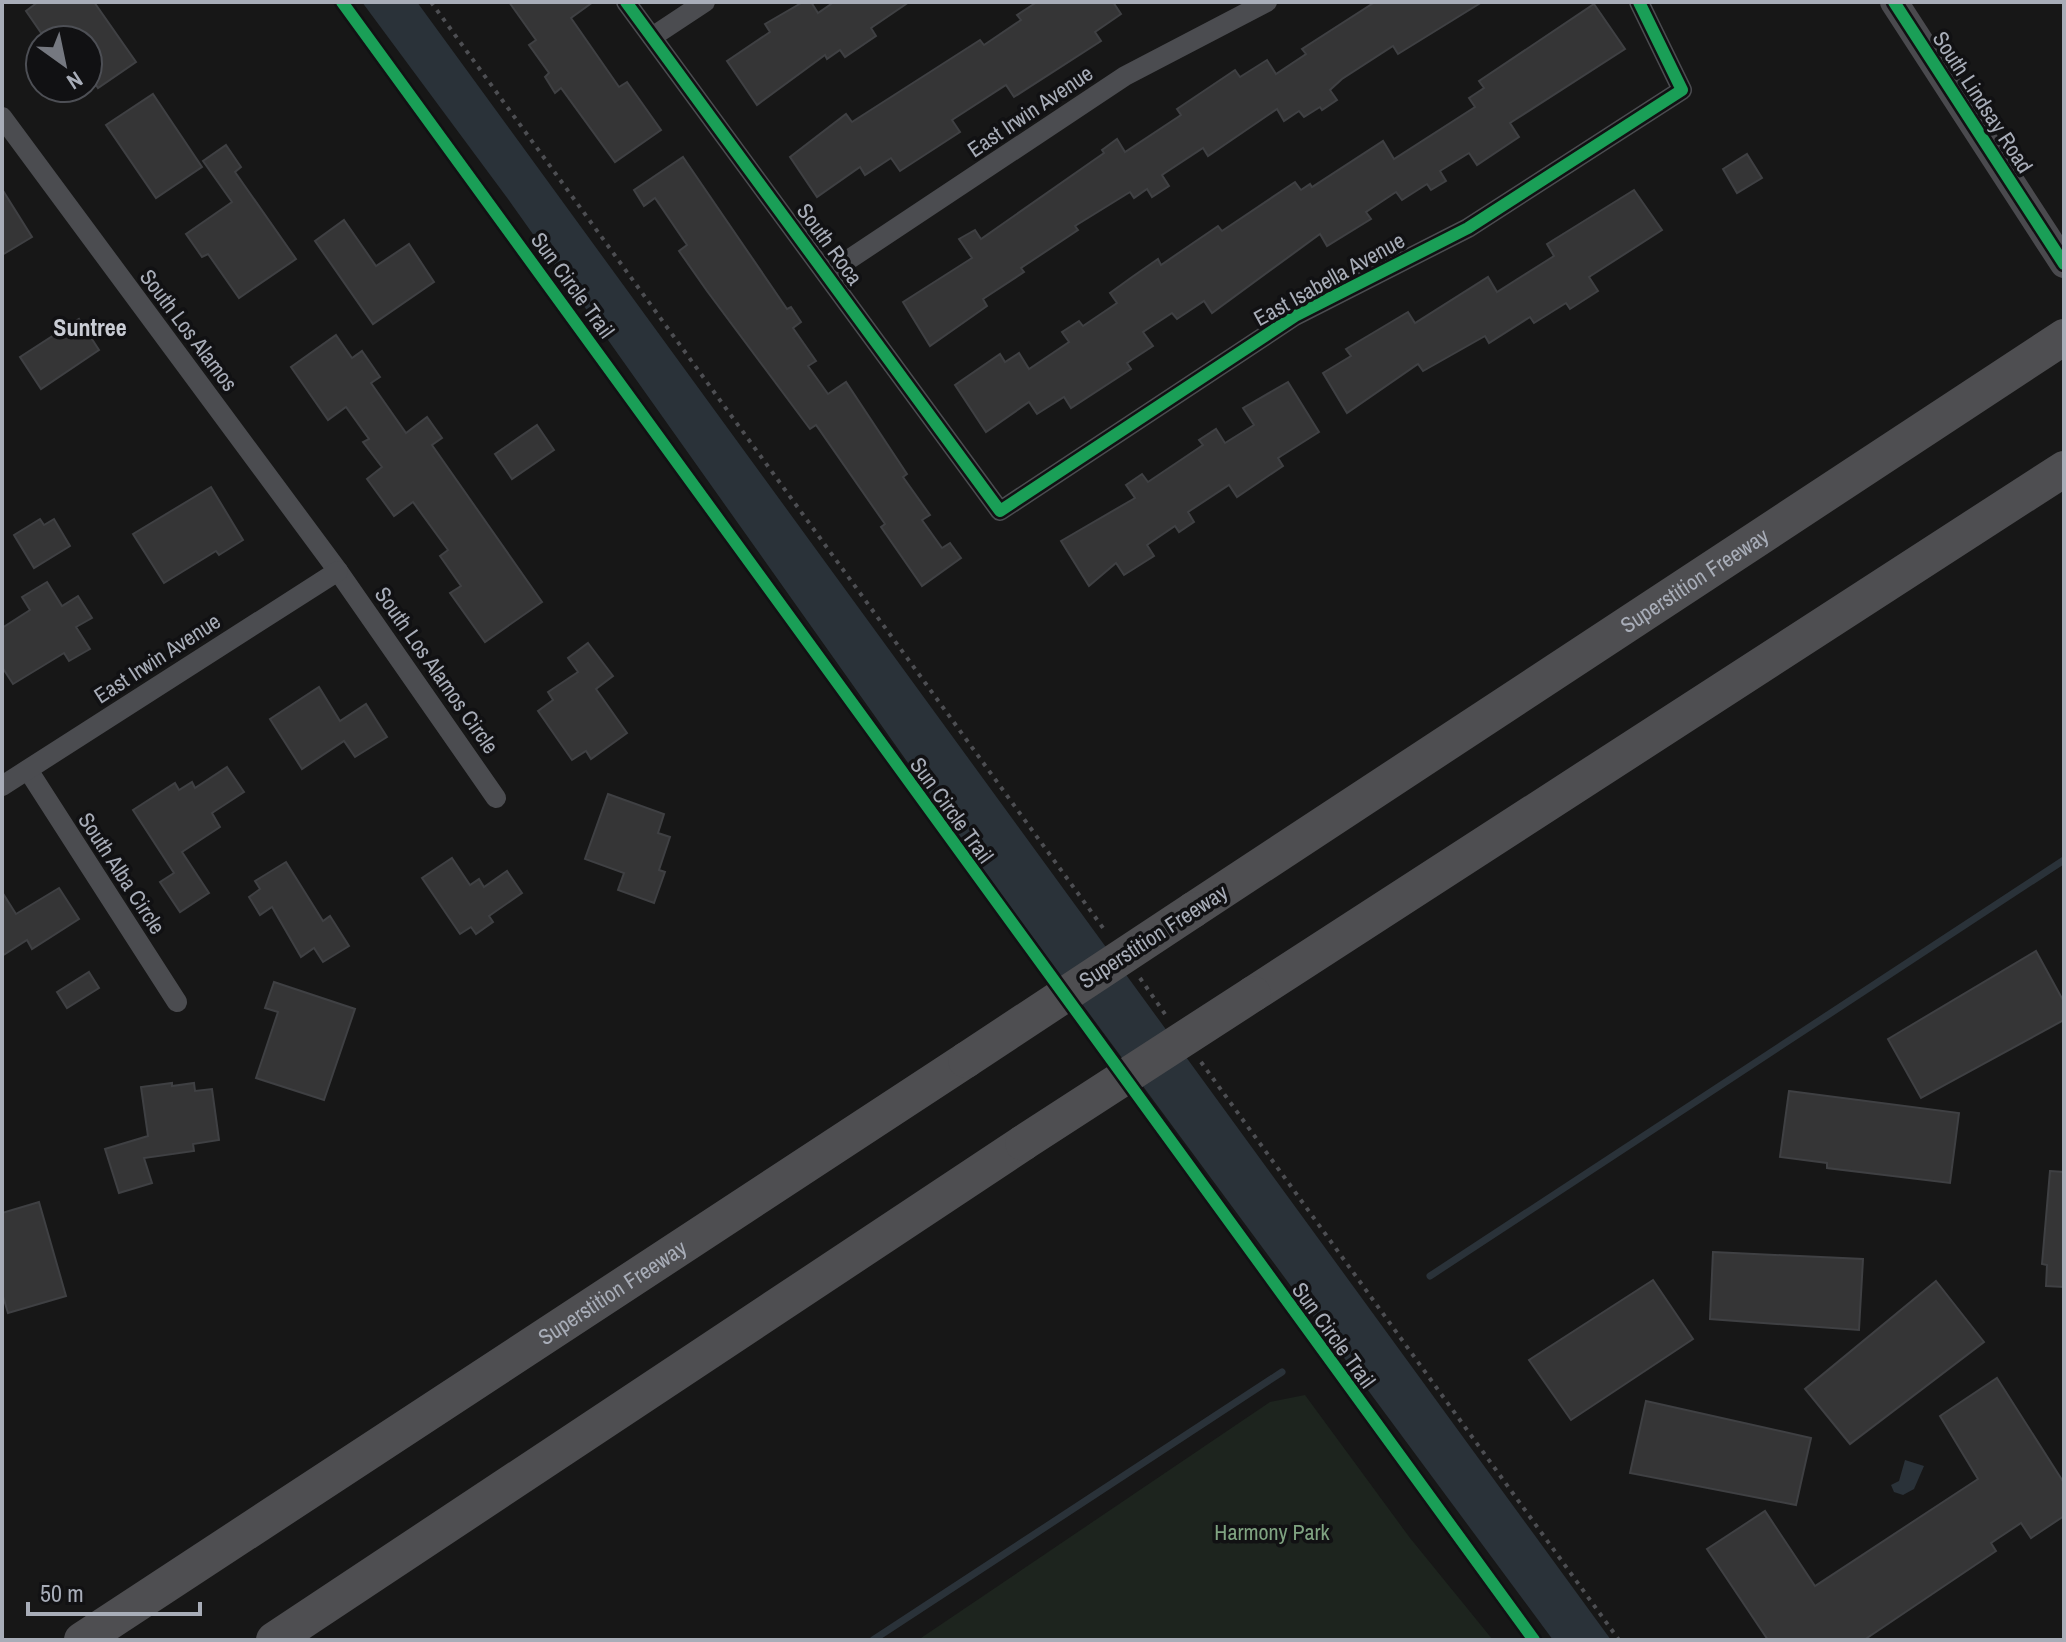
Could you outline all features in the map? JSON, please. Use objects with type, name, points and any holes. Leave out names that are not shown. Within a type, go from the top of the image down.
[{"type":"highway","name":"Superstition Freeway","points":[[82,1640],[2064,337]]},
{"type":"highway","points":[[274,1640],[1023,1143],[2058,473]]},
{"type":"main road","name":"South Lindsay Road","points":[[1894,2],[2064,264]]},
{"type":"street","name":"South Roca","points":[[626,2],[1000,511]]},
{"type":"street","points":[[652,37],[705,2]]},
{"type":"street","name":"East Irwin Avenue","points":[[827,274],[1125,76],[1267,2]]},
{"type":"street","name":"East Isabella Avenue","points":[[1000,511],[1295,316],[1468,228],[1682,90],[1639,2]]},
{"type":"street","name":"South Los Alamos","points":[[2,117],[338,571]]},
{"type":"street","name":"East Irwin Avenue","points":[[2,786],[338,571]]},
{"type":"street","name":"South Los Alamos Circle","points":[[338,571],[496,798]]},
{"type":"street","name":"South Alba Circle","points":[[28,770],[177,1002]]},
{"type":"path","points":[[431,2],[1111,939]]},
{"type":"path","points":[[1139,977],[1176,1029]]},
{"type":"path","points":[[1195,1055],[1619,1640]]},
{"type":"green space","name":"Harmony Park","points":[[1305,1395],[1410,1538],[1493,1640],[918,1640],[1270,1402]]},
{"type":"shaded area","points":[[362,2],[417,2],[1611,1640],[1553,1640],[1011,908],[508,199]]},
{"type":"shaded area","points":[[1905,1460],[1924,1466],[1914,1489],[1903,1495],[1894,1492],[1891,1485],[1899,1481]]},
{"type":"building","points":[[38,2],[94,2],[136,62],[104,84],[104,24],[35,24],[26,11]]},
{"type":"building","points":[[509,2],[593,2],[571,18],[619,87],[627,82],[661,130],[615,162],[561,88],[555,93],[545,77],[549,73],[529,45],[536,40]]},
{"type":"building","points":[[803,2],[811,2],[818,13],[834,2],[909,2],[871,28],[876,36],[845,57],[840,50],[827,59],[825,55],[757,105],[727,61],[770,32],[765,24]]},
{"type":"building","points":[[1037,2],[1113,2],[1121,14],[1095,32],[1101,41],[1014,97],[1006,85],[952,120],[960,132],[900,171],[891,158],[865,175],[860,167],[817,197],[790,157],[846,114],[852,122],[980,40],[984,45],[1021,20],[1017,15]]},
{"type":"building","points":[[1375,2],[1482,2],[1398,54],[1393,46],[1342,79],[1330,90],[1337,100],[1322,110],[1320,107],[1304,117],[1299,111],[1284,121],[1277,109],[1208,156],[1203,148],[1162,175],[1169,186],[1152,197],[1147,189],[1134,198],[1130,192],[1075,226],[1078,230],[1021,268],[1024,272],[983,299],[987,306],[930,346],[903,302],[972,258],[959,239],[975,230],[981,239],[1104,153],[1102,150],[1117,139],[1125,152],[1181,115],[1177,109],[1235,70],[1240,77],[1267,60],[1276,74],[1306,54],[1302,49]]},
{"type":"building","points":[[1594,4],[1625,49],[1510,123],[1519,137],[1477,165],[1469,153],[1440,171],[1446,181],[1431,190],[1427,184],[1402,200],[1396,192],[1366,212],[1371,219],[1327,246],[1320,234],[1212,313],[1204,301],[1177,319],[1172,313],[1143,332],[1153,346],[1127,363],[1131,369],[1071,408],[1064,397],[1037,414],[1029,402],[986,432],[955,385],[1000,354],[1005,362],[1019,353],[1029,369],[1069,342],[1062,332],[1079,321],[1083,326],[1117,303],[1110,293],[1132,277],[1158,259],[1161,265],[1218,226],[1222,231],[1295,182],[1301,190],[1310,184],[1312,187],[1383,141],[1394,159],[1475,107],[1469,98],[1484,88],[1479,81]]},
{"type":"building","points":[[153,94],[202,167],[156,198],[106,125]]},
{"type":"building","points":[[226,145],[241,167],[235,172],[296,259],[239,298],[208,254],[202,257],[186,234],[232,202],[203,161]]},
{"type":"building","points":[[1747,154],[1762,178],[1737,193],[1723,169]]},
{"type":"building","points":[[683,157],[787,309],[791,307],[801,322],[793,328],[816,361],[808,366],[828,394],[846,382],[907,474],[903,477],[930,515],[922,520],[942,548],[950,543],[961,558],[922,586],[881,527],[885,524],[816,425],[810,429],[679,251],[687,245],[655,198],[644,206],[634,190]]},
{"type":"building","points":[[2,189],[32,237],[2,255]]},
{"type":"building","points":[[1634,190],[1662,230],[1589,277],[1598,291],[1570,309],[1566,303],[1534,323],[1530,317],[1489,343],[1485,336],[1423,371],[1418,364],[1347,413],[1323,373],[1351,356],[1346,349],[1408,312],[1415,323],[1488,277],[1497,292],[1554,256],[1547,244]]},
{"type":"building","points":[[344,220],[376,266],[409,244],[434,282],[373,324],[315,241]]},
{"type":"building","points":[[79,319],[99,350],[41,389],[20,357]]},
{"type":"building","points":[[336,335],[352,358],[362,351],[380,377],[371,383],[406,433],[427,417],[442,438],[432,445],[542,602],[485,642],[450,593],[461,586],[440,556],[448,550],[413,502],[394,516],[367,479],[382,467],[363,442],[369,439],[346,407],[328,420],[291,367]]},
{"type":"building","points":[[1288,382],[1319,432],[1278,458],[1283,466],[1237,497],[1229,485],[1188,512],[1194,522],[1179,532],[1175,526],[1147,545],[1154,556],[1124,575],[1116,563],[1089,586],[1061,541],[1135,498],[1126,485],[1142,474],[1148,482],[1203,445],[1199,440],[1216,429],[1225,443],[1254,425],[1243,408]]},
{"type":"building","points":[[537,425],[554,450],[512,479],[495,454]]},
{"type":"building","points":[[211,487],[243,540],[219,555],[216,551],[164,583],[133,534]]},
{"type":"building","points":[[40,519],[44,525],[54,519],[70,546],[34,568],[14,535]]},
{"type":"building","points":[[47,582],[62,606],[78,596],[92,618],[76,627],[90,649],[69,661],[64,653],[13,684],[2,667],[2,628],[30,610],[22,597]]},
{"type":"building","points":[[588,643],[613,676],[596,689],[627,733],[591,759],[586,751],[572,760],[538,711],[553,700],[548,692],[578,672],[568,658]]},
{"type":"building","points":[[319,687],[340,721],[366,704],[387,737],[355,757],[344,741],[302,769],[270,719]]},
{"type":"building","points":[[227,767],[244,792],[212,813],[220,827],[182,852],[209,893],[180,912],[160,882],[174,873],[133,810],[175,783],[179,790],[192,782],[195,788]]},
{"type":"building","points":[[608,794],[664,814],[658,833],[670,837],[659,870],[665,872],[654,903],[618,890],[624,873],[585,859]]},
{"type":"building","points":[[452,858],[470,885],[479,879],[484,887],[507,871],[522,893],[489,916],[493,922],[476,934],[471,927],[460,934],[422,878]]},
{"type":"building","points":[[286,862],[323,921],[330,916],[349,946],[323,962],[314,948],[301,957],[272,907],[260,915],[249,897],[260,889],[255,881]]},
{"type":"building","points":[[59,888],[79,919],[32,949],[27,940],[2,956],[2,892],[16,914]]},
{"type":"building","points":[[2036,951],[2064,1002],[2064,1020],[1921,1098],[1888,1039]]},
{"type":"building","points":[[89,972],[99,988],[67,1008],[57,992]]},
{"type":"building","points":[[274,982],[355,1009],[324,1100],[256,1078],[278,1012],[265,1008]]},
{"type":"building","points":[[172,1083],[172,1086],[194,1083],[195,1091],[212,1089],[219,1140],[193,1144],[194,1151],[144,1158],[152,1183],[119,1193],[105,1149],[148,1136],[141,1087]]},
{"type":"building","points":[[1789,1091],[1959,1113],[1950,1183],[1827,1168],[1827,1163],[1780,1157]]},
{"type":"building","points":[[2050,1171],[2064,1172],[2064,1287],[2046,1286],[2047,1265],[2042,1264]]},
{"type":"building","points":[[39,1202],[66,1296],[8,1313],[2,1293],[2,1213]]},
{"type":"building","points":[[1713,1252],[1863,1259],[1859,1330],[1710,1319]]},
{"type":"building","points":[[1653,1280],[1693,1339],[1571,1420],[1529,1360]]},
{"type":"building","points":[[1936,1281],[1984,1342],[1850,1444],[1805,1389]]},
{"type":"building","points":[[1997,1378],[2064,1483],[2064,1516],[2031,1538],[2021,1523],[1991,1543],[1996,1551],[1864,1640],[1768,1640],[1707,1549],[1765,1511],[1815,1586],[1978,1479],[1940,1416]]},
{"type":"building","points":[[1646,1401],[1811,1438],[1796,1505],[1630,1473]]},
{"type":"waterway","points":[[1430,1276],[2064,860]]},
{"type":"waterway","points":[[873,1640],[1282,1372]]},
{"type":"cycle path","name":"Sun Circle Trail","points":[[342,2],[1534,1640]]},
{"type":"cycle path","points":[[626,2],[1000,511],[1295,316],[1468,228],[1682,90],[1639,2]]},
{"type":"cycle path","points":[[1894,2],[2064,264]]},
{"type":"district","name":"Suntree","points":[[90,327]]}]
